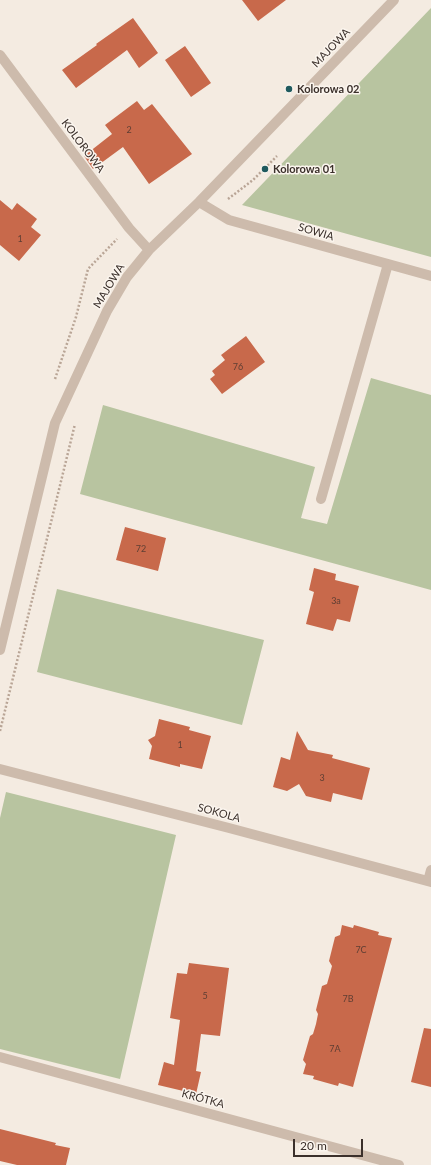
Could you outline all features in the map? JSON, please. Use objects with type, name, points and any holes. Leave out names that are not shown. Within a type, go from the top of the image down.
[{"type":"street","name":"MAJOWA","points":[[0,650],[55,423],[107,311],[127,277],[149,250],[199,202],[394,0]]},
{"type":"street","name":"KOLOROWA","points":[[0,55],[129,228],[149,250]]},
{"type":"street","name":"SOWIA","points":[[199,202],[229,220],[431,276]]},
{"type":"street","points":[[321,499],[388,264]]},
{"type":"street","name":"SOKOLA","points":[[0,769],[429,881]]},
{"type":"street","points":[[429,881],[431,870]]},
{"type":"street","name":"KRÓTKA","points":[[0,1057],[399,1165]]},
{"type":"path","points":[[213,210],[254,180],[277,156]]},
{"type":"path","points":[[0,731],[77,418]]},
{"type":"green space","points":[[431,8],[431,257],[242,205]]},
{"type":"green space","points":[[371,378],[431,395],[431,590],[80,494],[103,405],[315,467],[301,518],[327,524]]},
{"type":"green space","points":[[57,589],[264,640],[242,725],[37,672]]},
{"type":"green space","points":[[6,792],[176,835],[120,1079],[0,1049],[0,818]]},
{"type":"building","points":[[242,0],[286,0],[258,21]]},
{"type":"building","points":[[133,18],[158,53],[139,68],[127,50],[76,88],[62,70]]},
{"type":"building","points":[[185,46],[211,83],[191,97],[165,60]]},
{"type":"building","points":[[137,101],[144,110],[152,104],[192,154],[149,184],[123,147],[93,169],[84,156],[112,134],[105,125]]},
{"type":"building","points":[[0,200],[12,210],[17,203],[37,219],[31,227],[41,235],[19,261],[0,245]]},
{"type":"building","points":[[246,336],[265,362],[222,394],[210,379],[215,375],[212,371],[225,360],[221,355]]},
{"type":"building","points":[[125,527],[166,538],[158,571],[116,560]]},
{"type":"building","points":[[314,568],[336,574],[335,580],[359,586],[350,622],[337,619],[333,631],[306,624],[314,592],[309,590]]},
{"type":"building","points":[[159,719],[190,727],[189,730],[211,736],[202,769],[180,764],[180,767],[149,759],[152,746],[148,740],[155,736]]},
{"type":"building","points":[[297,731],[308,750],[333,755],[332,758],[370,768],[362,800],[333,793],[331,802],[306,796],[299,784],[287,791],[273,787],[281,757],[290,760]]},
{"type":"building","points":[[342,925],[353,928],[354,925],[379,932],[378,935],[392,938],[353,1087],[339,1083],[338,1086],[313,1079],[314,1076],[303,1074],[306,1064],[303,1060],[310,1036],[313,1034],[316,1024],[318,1014],[316,1010],[322,986],[327,984],[332,966],[329,961],[335,937],[340,935]]},
{"type":"building","points":[[189,963],[229,968],[220,1036],[201,1034],[196,1071],[201,1072],[196,1094],[158,1085],[164,1062],[174,1065],[180,1020],[170,1018],[177,973],[187,974]]},
{"type":"building","points":[[424,1028],[431,1029],[431,1087],[411,1082]]},
{"type":"building","points":[[0,1129],[70,1148],[66,1165],[17,1165],[0,1161]]},
{"type":"place","name":"Kolorowa 02","points":[[289,89]]},
{"type":"place","name":"Kolorowa 01","points":[[265,169]]}]
